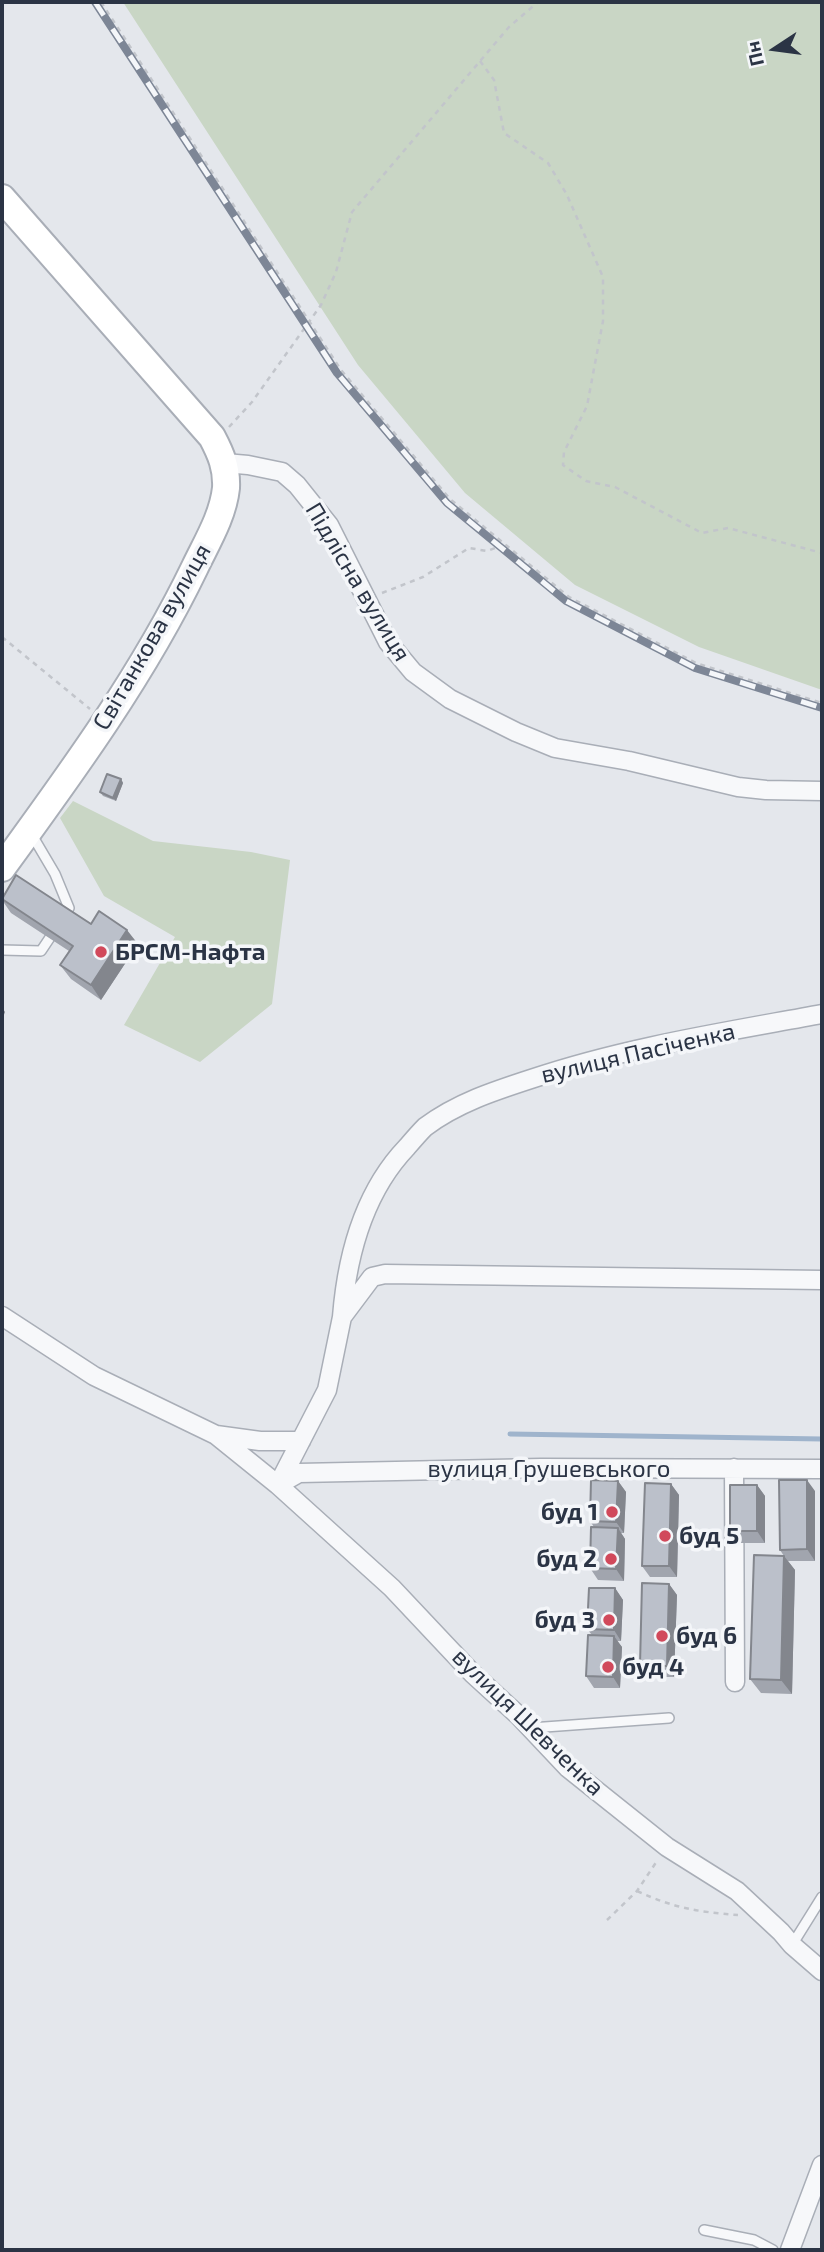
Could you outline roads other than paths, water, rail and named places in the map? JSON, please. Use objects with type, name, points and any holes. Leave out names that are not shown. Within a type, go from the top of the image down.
[{"type":"main road","points":[[2,198],[192,412],[220,453]]},
{"type":"main road","name":"Світанкова вулиця","points":[[2,868],[124,696],[165,625],[222,509],[226,488],[220,453]]},
{"type":"street","name":"Підлісна вулиця","points":[[220,453],[248,465],[282,472],[297,485],[329,525],[388,642],[413,672],[450,698],[516,732],[555,748],[629,761],[738,787],[822,791]]},
{"type":"street","name":"вулиця Пасіченка","points":[[278,1485],[327,1390],[350,1261],[362,1216],[372,1193],[397,1157],[425,1128],[477,1097],[584,1061],[822,1014]]},
{"type":"street","name":"вулиця Пасіченка","points":[[342,1317],[372,1277],[385,1274],[822,1280]]},
{"type":"street","points":[[2,1316],[94,1376],[216,1435],[260,1441],[301,1441]]},
{"type":"street","name":"вулиця Шевченка","points":[[216,1435],[278,1485],[392,1588],[473,1674],[568,1768],[667,1847],[737,1891],[792,1945],[822,1970]]},
{"type":"street","name":"вулиця Грушевського","points":[[278,1485],[299,1473],[541,1468],[822,1469]]},
{"type":"street","points":[[734,1468],[735,1682]]},
{"type":"street","points":[[790,2250],[822,2165]]},
{"type":"lane","points":[[2,950],[41,951],[69,908],[55,874],[29,829]]},
{"type":"lane","points":[[530,1728],[669,1718]]},
{"type":"lane","points":[[792,1945],[822,1897]]},
{"type":"lane","points":[[704,2230],[754,2240],[773,2250]]},
{"type":"waterway","points":[[510,1434],[822,1439]]},
{"type":"railway","points":[[95,2],[337,373],[447,503],[566,601],[695,668],[822,708]]},
{"type":"place","name":"БРСМ-Нафта","points":[[101,952]]},
{"type":"place","name":"буд 1","points":[[612,1512]]},
{"type":"place","name":"буд 5","points":[[665,1536]]},
{"type":"place","name":"буд 2","points":[[611,1559]]},
{"type":"place","name":"буд 3","points":[[609,1620]]},
{"type":"place","name":"буд 6","points":[[662,1636]]},
{"type":"place","name":"буд 4","points":[[608,1667]]}]
